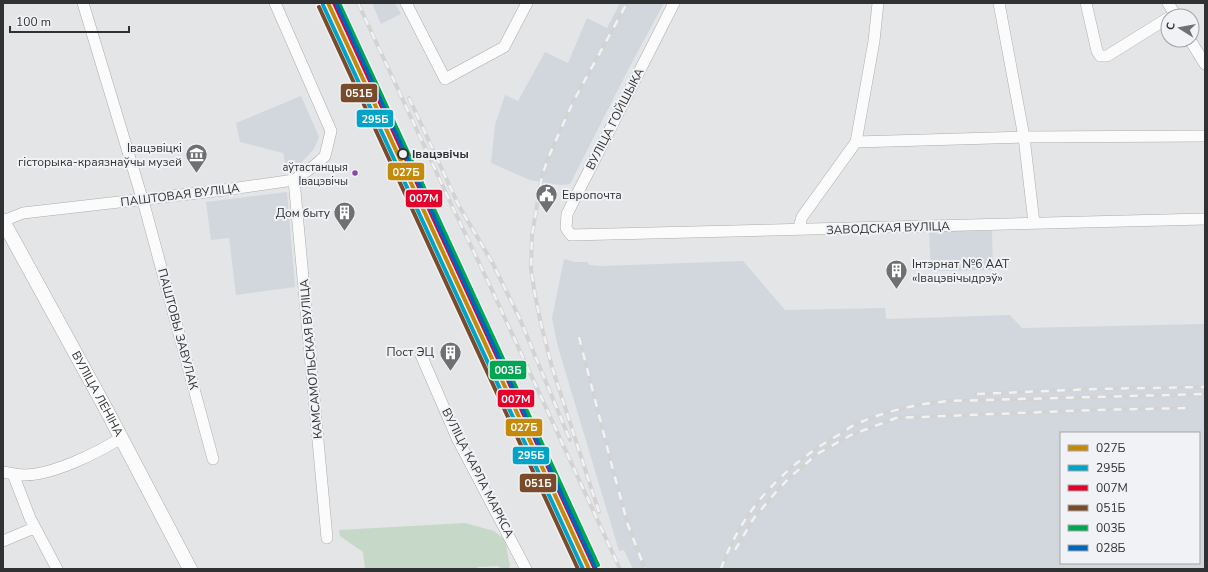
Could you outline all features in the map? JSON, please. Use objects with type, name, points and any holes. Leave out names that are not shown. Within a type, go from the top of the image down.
[{"type":"main road","name":"ВУЛІЦА ЛЕНІНА","points":[[3,221],[121,438],[190,569]]},
{"type":"street","name":"ПАШТОВЫ ЗАВУЛАК","points":[[83,3],[143,200],[213,459]]},
{"type":"street","name":"ПАШТОВАЯ ВУЛІЦА","points":[[3,221],[23,213],[143,200],[294,180],[314,166],[324,156],[331,131],[275,3]]},
{"type":"street","points":[[406,3],[445,79],[504,47],[527,3]]},
{"type":"street","name":"ВУЛІЦА ГОЙШЫКА","points":[[570,236],[566,228],[567,214],[674,3]]},
{"type":"street","points":[[798,230],[802,217],[856,142],[874,41],[878,3]]},
{"type":"street","points":[[999,3],[1024,137],[1034,223]]},
{"type":"street","points":[[1086,3],[1097,51],[1100,56],[1107,56],[1160,24]]},
{"type":"street","points":[[1195,48],[1205,64]]},
{"type":"street","points":[[856,142],[1024,137],[1205,136]]},
{"type":"street","name":"КАМСАМОЛЬСКАЯ ВУЛІЦА","points":[[294,180],[327,538]]},
{"type":"street","name":"ЗАВОДСКАЯ ВУЛІЦА","points":[[570,236],[1205,219]]},
{"type":"street","name":"ВУЛІЦА КАРЛА МАРКСА","points":[[421,355],[458,440],[526,569]]},
{"type":"street","points":[[8,473],[26,475],[46,472],[64,466],[109,446],[121,438]]},
{"type":"street","points":[[8,473],[34,528],[57,569]]},
{"type":"street","points":[[3,541],[34,528]]},
{"type":"shaded area","points":[[372,3],[395,3],[401,14],[381,24]]},
{"type":"shaded area","points":[[620,3],[664,3],[570,184],[560,185],[530,180],[491,163],[495,125],[505,95],[518,101],[545,52],[568,63],[587,18],[607,28]]},
{"type":"shaded area","points":[[301,96],[319,137],[314,149],[301,163],[287,171],[283,153],[240,142],[236,123]]},
{"type":"shaded area","points":[[287,192],[295,287],[236,295],[229,238],[211,240],[206,202]]},
{"type":"shaded area","points":[[929,231],[992,231],[993,270],[931,271]]},
{"type":"shaded area","points":[[564,259],[575,262],[588,262],[589,265],[602,266],[743,261],[785,310],[885,308],[886,319],[1010,315],[1022,328],[1205,324],[1205,569],[633,569],[624,550],[619,551],[558,347],[552,318]]},
{"type":"green space","points":[[465,523],[494,531],[505,540],[510,566],[508,569],[503,569],[497,566],[478,567],[476,569],[365,569],[363,552],[340,536],[339,530]]},
{"type":"railway","points":[[358,3],[620,569]]},
{"type":"railway","points":[[599,512],[552,367],[541,324],[531,269],[532,235],[542,176],[548,158],[573,102],[627,3]]},
{"type":"railway","points":[[409,98],[459,206],[492,262],[519,317],[570,440]]},
{"type":"railway","points":[[579,337],[628,525],[645,569]]},
{"type":"railway","points":[[977,394],[1094,389],[1205,387]]},
{"type":"railway","points":[[721,569],[740,528],[766,492],[781,477],[816,449],[854,425],[877,416],[915,406],[947,401],[1205,394]]},
{"type":"railway","points":[[735,550],[754,518],[776,492],[789,478],[817,454],[851,435],[896,418],[1093,410],[1188,408]]},
{"type":"transit line","name":"027Б","points":[[328,3],[589,569]]},
{"type":"transit line","name":"007М","points":[[334,3],[594,567]]},
{"type":"transit line","name":"028Б","points":[[336,3],[596,569]]},
{"type":"transit line","name":"003Б","points":[[339,3],[598,565]]},
{"type":"transit line","name":"295Б","points":[[323,5],[583,569]]},
{"type":"transit line","name":"051Б","points":[[319,7],[578,569]]},
{"type":"place","name":"Івацэвічы","points":[[403,154]]},
{"type":"place","name":"аўтастанцыя Івацэвічы","points":[[355,173]]},
{"type":"place","name":"Івацэвіцкі гісторыка-краязнаўчы музей","points":[[197,174]]},
{"type":"place","name":"Европочта","points":[[546,214]]},
{"type":"place","name":"Дом быту","points":[[345,232]]},
{"type":"place","name":"Інтэрнат №6 ААТ «Івацэвічыдрэў»","points":[[896,290]]},
{"type":"place","name":"Пост ЭЦ","points":[[450,372]]}]
